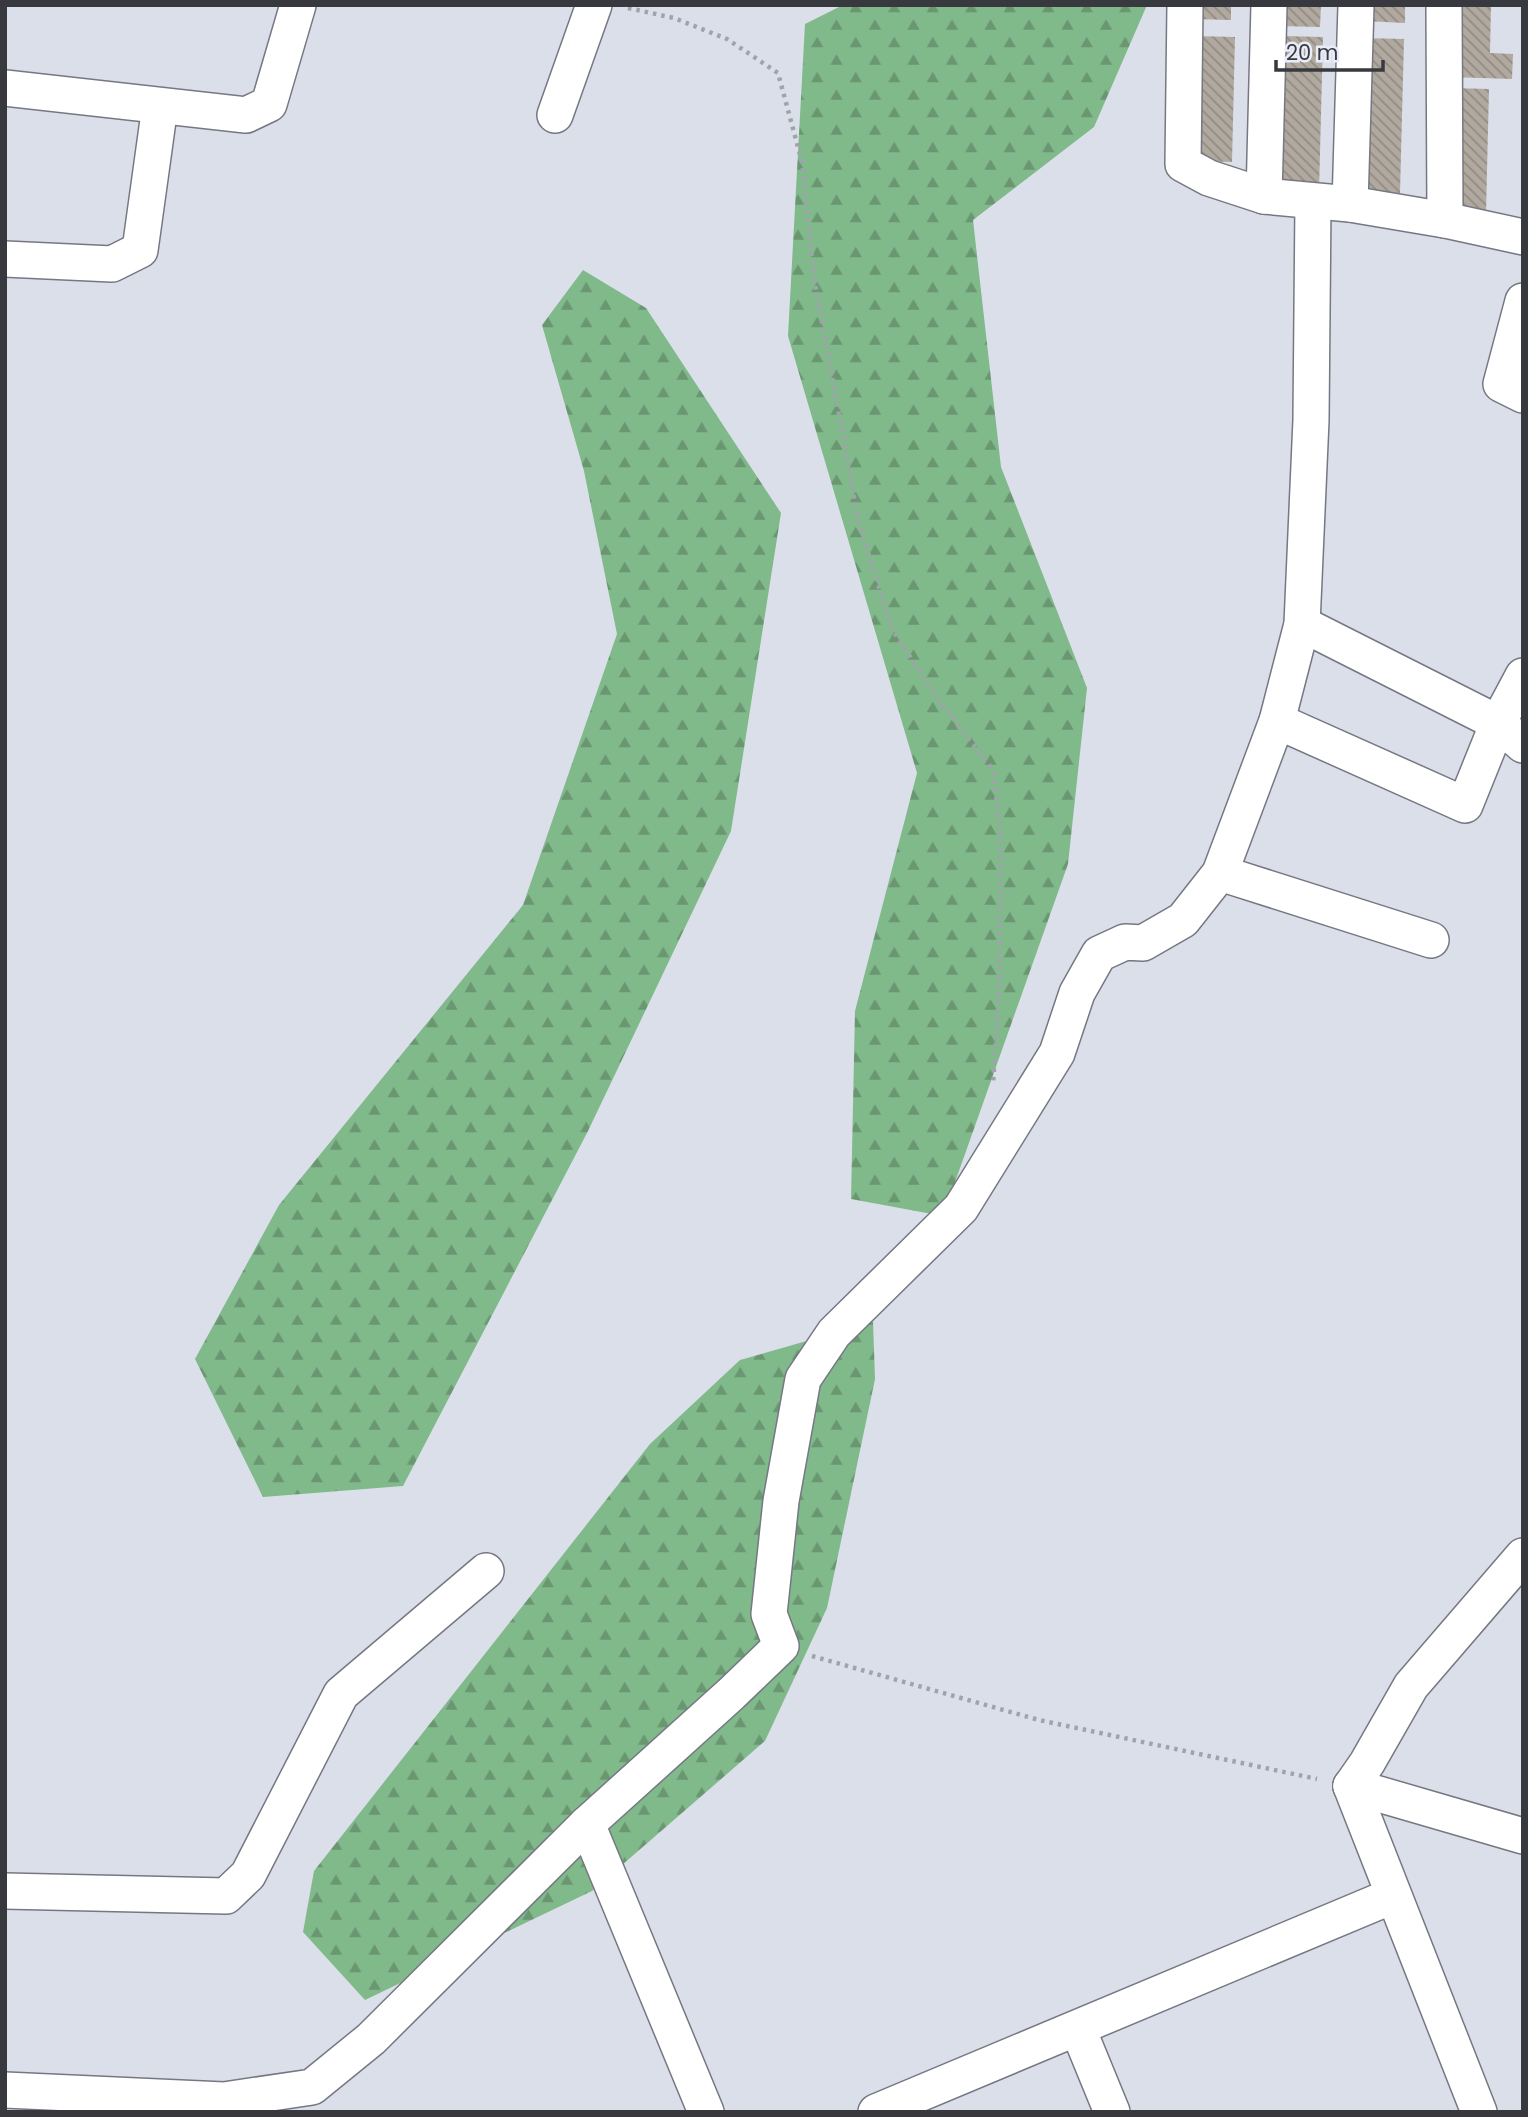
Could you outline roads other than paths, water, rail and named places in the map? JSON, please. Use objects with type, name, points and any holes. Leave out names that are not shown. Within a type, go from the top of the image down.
[{"type":"street","points":[[5,88],[246,115],[269,104],[298,5]]},
{"type":"street","points":[[555,115],[594,5]]},
{"type":"street","points":[[1185,5],[1183,164],[1209,177],[1264,196],[1350,204],[1523,237]]},
{"type":"street","points":[[1264,196],[1269,5]]},
{"type":"street","points":[[1350,204],[1356,5]]},
{"type":"street","points":[[1444,5],[1445,220]]},
{"type":"street","points":[[5,259],[112,264],[140,250],[160,106]]},
{"type":"street","points":[[5,2090],[224,2100],[312,2087],[371,2039],[587,1824],[781,1646],[769,1614],[781,1501],[803,1379],[835,1333],[961,1208],[1057,1053],[1077,993],[1099,954],[1125,942],[1143,943],[1183,920],[1220,873],[1277,721],[1302,624],[1311,420],[1313,202]]},
{"type":"street","points":[[1523,301],[1502,384],[1523,395]]},
{"type":"street","points":[[1302,624],[1510,734]]},
{"type":"street","points":[[1277,721],[1465,804],[1510,734],[1523,676]]},
{"type":"street","points":[[1220,873],[1431,940]]},
{"type":"street","points":[[1351,1786],[1411,1686],[1523,1556]]},
{"type":"street","points":[[5,1891],[226,1896],[248,1875],[341,1694],[486,1571]]},
{"type":"street","points":[[1351,1786],[1523,1836]]},
{"type":"street","points":[[1351,1786],[1479,2112]]},
{"type":"street","points":[[587,1824],[706,2112]]},
{"type":"street","points":[[876,2112],[1392,1896]]},
{"type":"street","points":[[1078,2029],[1112,2112]]}]
